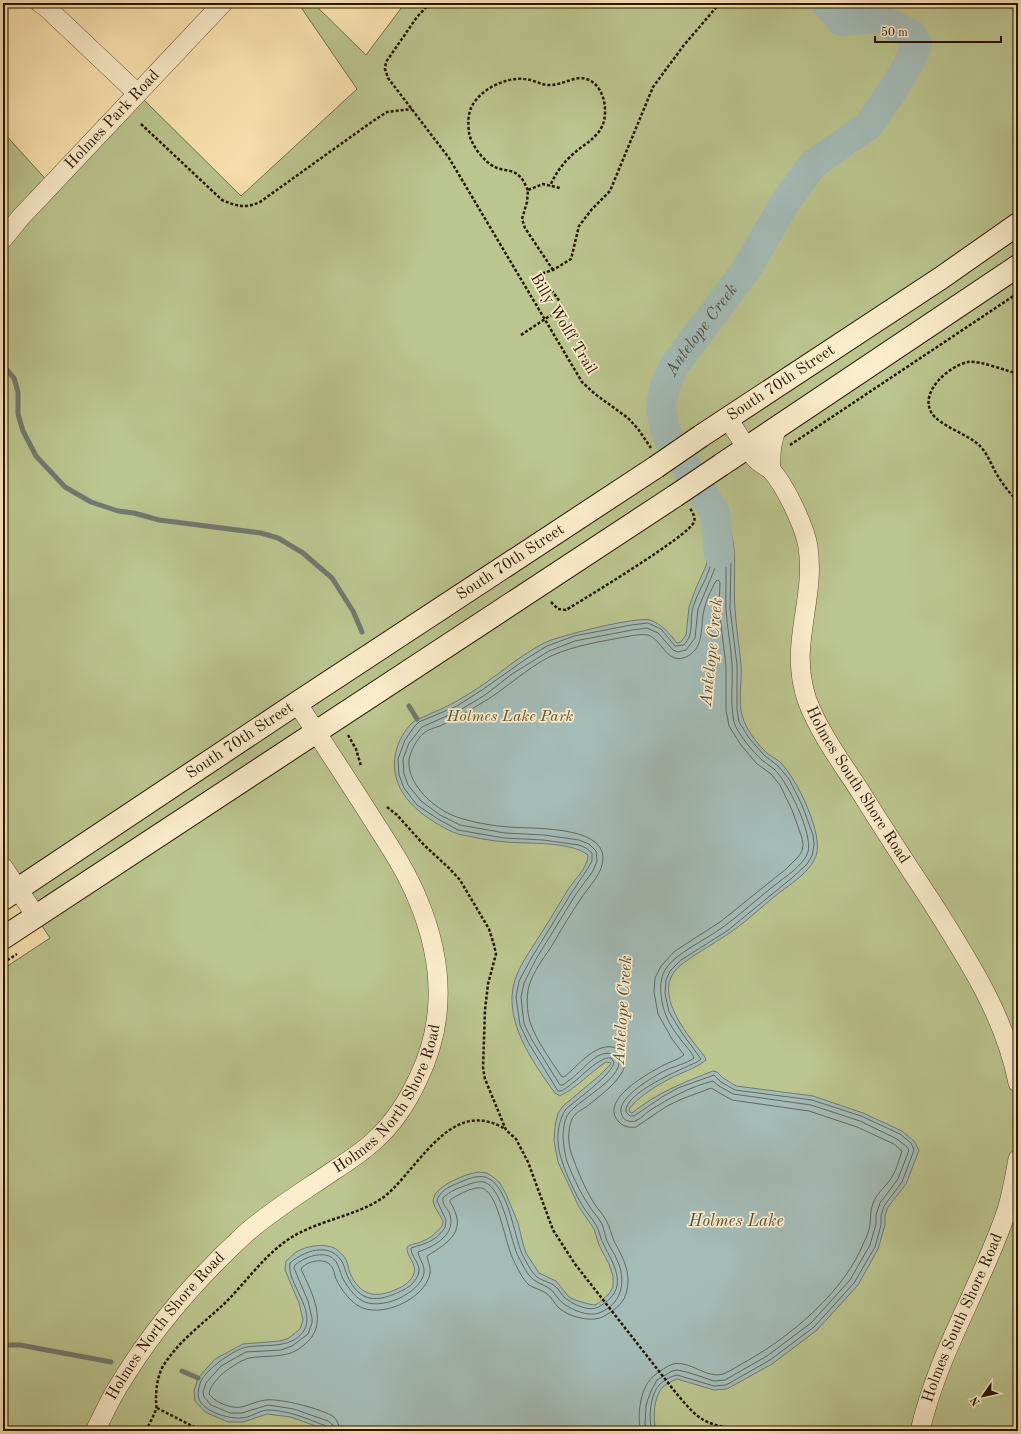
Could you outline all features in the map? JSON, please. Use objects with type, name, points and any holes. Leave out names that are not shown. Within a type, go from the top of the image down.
[{"type":"main road","name":"South 70th Street","points":[[11,894],[297,703],[655,459],[702,436],[941,278],[1018,224]]},
{"type":"main road","name":"South 70th Street","points":[[3,938],[316,732],[681,499],[721,465],[1018,266]]},
{"type":"street","points":[[40,3],[138,94]]},
{"type":"street","name":"Holmes Park Road","points":[[3,239],[20,218],[223,3]]},
{"type":"street","name":"Holmes South Shore Road","points":[[728,419],[747,448],[758,461],[771,470],[782,486],[798,514],[808,546],[810,563],[809,580],[800,640],[799,661],[801,680],[808,701],[837,756],[945,924],[990,1002],[1010,1047],[1018,1083]]},
{"type":"street","points":[[771,470],[770,453],[777,428]]},
{"type":"street","name":"Holmes North Shore Road","points":[[95,1431],[116,1389],[135,1360],[157,1329],[187,1294],[218,1260],[264,1219],[374,1142],[394,1120],[412,1092],[423,1070],[432,1046],[438,1009],[436,968],[432,944],[419,901],[397,858],[297,703]]},
{"type":"street","points":[[3,867],[11,894],[36,916]]},
{"type":"street","name":"Holmes South Shore Road","points":[[920,1431],[943,1359],[1007,1209],[1018,1159]]},
{"type":"path","name":"Billy Wolff Trail","points":[[430,3],[417,17],[386,62],[385,69],[388,78],[449,158],[582,382],[594,394],[628,418],[638,429],[655,459]]},
{"type":"path","points":[[521,335],[557,312],[560,307],[560,302],[540,274],[553,270],[571,259],[579,226],[592,208],[610,191],[653,88],[684,45],[720,3]]},
{"type":"path","points":[[550,186],[558,170],[570,157],[599,133],[605,123],[605,109],[602,94],[596,85],[590,81],[580,78],[548,85],[525,79],[515,79],[500,83],[485,92],[475,102],[471,109],[469,119],[469,133],[473,144],[488,162],[496,168],[518,174],[524,182],[528,190],[527,202],[522,219],[525,228],[553,270]]},
{"type":"path","points":[[141,124],[222,200],[237,206],[252,206],[387,112],[412,109]]},
{"type":"path","points":[[528,190],[543,184],[560,188]]},
{"type":"path","points":[[1018,374],[995,367],[968,362],[946,374],[933,386],[928,396],[928,406],[936,419],[969,438],[981,447],[1003,484],[1018,501]]},
{"type":"path","points":[[550,602],[558,609],[566,610],[654,555],[688,530],[694,522],[694,515],[681,499]]},
{"type":"path","points":[[348,735],[356,749],[363,771]]},
{"type":"path","points":[[382,802],[397,815],[424,845],[455,874],[489,929],[496,954],[488,984],[485,1010],[483,1068],[485,1079],[506,1130]]},
{"type":"path","points":[[146,1431],[157,1408],[157,1388],[159,1375],[165,1363],[192,1333],[225,1303],[279,1247],[291,1238],[306,1230],[323,1222],[361,1209],[383,1198],[436,1140],[454,1127],[476,1121],[489,1122],[506,1130],[516,1139],[528,1162],[553,1230],[598,1293],[691,1410],[702,1420],[732,1428],[757,1431]]},
{"type":"path","points":[[157,1408],[202,1431]]},
{"type":"green space","name":"Holmes Lake Park","points":[[298,3],[313,3],[366,55],[405,3],[1018,3],[1018,1431],[3,1431],[3,969],[50,938],[3,867],[3,132],[51,185],[137,93],[241,196],[357,89]]},
{"type":"water","name":"Holmes Lake","points":[[715,513],[723,517],[728,525],[733,545],[735,563],[736,622],[741,664],[740,699],[742,716],[747,728],[759,745],[768,754],[781,763],[801,794],[813,822],[816,835],[816,856],[810,867],[800,877],[739,926],[690,958],[674,972],[669,982],[669,994],[672,1005],[684,1029],[706,1060],[653,1088],[629,1109],[632,1113],[661,1094],[713,1071],[717,1072],[723,1078],[736,1086],[813,1096],[863,1113],[902,1131],[914,1141],[919,1150],[906,1184],[888,1207],[885,1216],[885,1225],[878,1249],[858,1285],[817,1330],[772,1364],[727,1389],[714,1390],[677,1379],[663,1387],[657,1396],[654,1414],[656,1431],[329,1431],[291,1417],[267,1414],[243,1422],[228,1422],[205,1412],[195,1401],[194,1391],[198,1378],[215,1359],[243,1344],[280,1341],[289,1338],[300,1329],[303,1320],[299,1303],[285,1270],[286,1261],[302,1249],[321,1245],[330,1246],[344,1257],[347,1261],[354,1281],[364,1291],[382,1294],[400,1288],[410,1281],[415,1270],[408,1254],[407,1247],[429,1238],[442,1226],[443,1221],[433,1201],[435,1194],[450,1182],[466,1175],[478,1172],[487,1173],[500,1183],[518,1223],[526,1253],[539,1273],[556,1281],[569,1297],[594,1305],[609,1294],[613,1287],[613,1276],[609,1264],[599,1245],[594,1229],[579,1207],[558,1162],[554,1141],[558,1113],[563,1106],[599,1076],[611,1063],[606,1062],[573,1088],[560,1096],[555,1093],[529,1054],[522,1040],[516,1025],[512,995],[519,970],[567,891],[586,865],[588,855],[571,847],[548,844],[494,841],[458,834],[445,828],[419,811],[410,803],[398,783],[394,763],[399,742],[413,722],[463,698],[524,655],[544,643],[598,627],[643,620],[650,620],[662,626],[677,643],[681,642],[686,635],[689,607],[706,566],[710,550],[709,523]]},
{"type":"waterway","name":"Antelope Creek","points":[[719,554],[715,513],[670,441],[664,426],[661,406],[665,386],[674,366],[746,270],[784,204],[813,164],[868,126],[909,63],[917,44],[911,34],[877,18],[841,21],[826,3]]},
{"type":"waterway","points":[[6,369],[14,378],[18,392],[18,414],[23,431],[36,456],[65,487],[91,502],[118,511],[134,513],[159,520],[261,533],[278,538],[303,553],[332,578],[353,611],[362,632]]},
{"type":"waterway","points":[[409,706],[417,719]]},
{"type":"waterway","points":[[3,1345],[20,1345],[111,1362]]},
{"type":"waterway","points":[[182,1371],[198,1378]]}]
